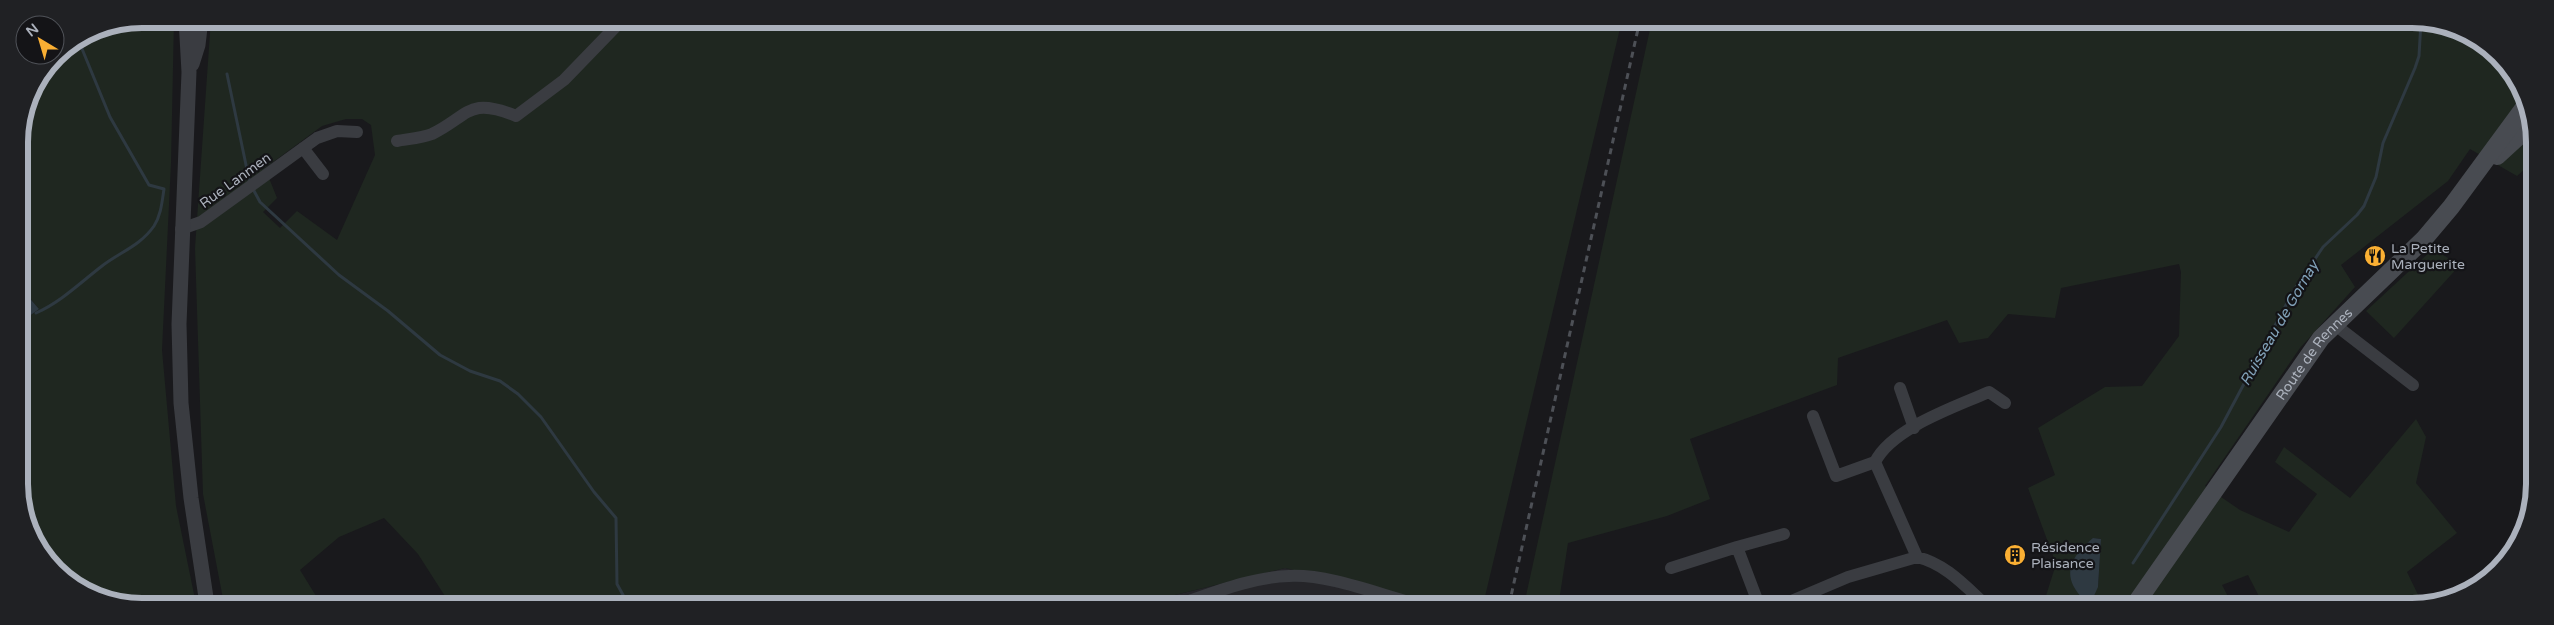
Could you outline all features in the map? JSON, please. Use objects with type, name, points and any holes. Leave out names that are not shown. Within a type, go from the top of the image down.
[{"type":"main road","name":"Route de Rennes","points":[[2140,597],[2321,338],[2419,244],[2470,182],[2521,109]]},
{"type":"main road","points":[[2470,182],[2482,174],[2526,131]]},
{"type":"street","points":[[187,28],[189,72],[181,229],[179,324],[181,403],[191,498],[206,598]]},
{"type":"street","points":[[189,72],[198,45],[200,28]]},
{"type":"street","points":[[397,141],[431,134],[470,109],[497,108],[516,116],[564,80],[614,28]]},
{"type":"street","name":"Rue Lanmen","points":[[181,229],[201,222],[246,192],[317,138],[337,131],[357,132]]},
{"type":"street","points":[[303,148],[323,174]]},
{"type":"street","points":[[2334,324],[2413,385]]},
{"type":"street","points":[[1900,388],[1914,428]]},
{"type":"street","points":[[1813,416],[1836,476],[1875,462],[1881,450],[1940,413],[1989,392],[2005,403]]},
{"type":"street","points":[[1875,462],[1917,557]]},
{"type":"street","points":[[1671,568],[1784,534]]},
{"type":"street","points":[[1737,547],[1756,597]]},
{"type":"street","points":[[1800,597],[1848,577],[1917,557],[1934,561],[1951,572],[1978,597]]},
{"type":"street","points":[[1203,598],[1264,579],[1289,576],[1334,582],[1392,597]]},
{"type":"shaded area","points":[[127,28],[174,28],[171,163],[162,350],[176,506],[195,598],[142,598],[119,595],[91,586],[72,574],[61,564],[51,553],[39,534],[28,498],[28,317],[39,309],[28,296],[28,127],[31,112],[43,84],[57,65],[65,65],[66,56],[98,36]]},
{"type":"shaded area","points":[[210,28],[1620,28],[1485,597],[1409,597],[1285,568],[1164,598],[446,598],[418,554],[384,518],[339,537],[300,570],[317,598],[223,598],[203,494],[195,248]],"holes":[[[346,119],[362,119],[371,125],[375,155],[337,240],[297,211],[280,228],[263,212],[277,198],[265,168],[322,126]]]},
{"type":"shaded area","points":[[1650,28],[2420,28],[2442,31],[2470,43],[2498,66],[2515,91],[2526,127],[2526,168],[2517,176],[2470,149],[2448,181],[2341,265],[2355,287],[2300,348],[2205,486],[2240,510],[2289,532],[2317,494],[2275,462],[2284,447],[2350,498],[2416,419],[2426,437],[2416,483],[2457,533],[2407,572],[2419,597],[2259,597],[2248,575],[2222,585],[2228,597],[2046,597],[2056,564],[2028,488],[2055,475],[2038,428],[2105,387],[2142,386],[2179,336],[2181,272],[2179,264],[2061,288],[2055,318],[2008,314],[1988,338],[1959,343],[1947,320],[1838,358],[1837,385],[1690,439],[1710,499],[1667,516],[1568,543],[1560,597],[1526,597]],"holes":[[[2093,538],[2101,539],[2098,587]]]},
{"type":"shaded area","points":[[2433,249],[2460,265],[2394,338],[2366,311]]},
{"type":"shaded area","points":[[28,296],[39,309],[28,317]]},
{"type":"shaded area","points":[[2093,538],[2101,539],[2098,587],[2093,597],[2082,597],[2072,583],[2070,575],[2074,560]]},
{"type":"shaded area","points":[[1285,568],[1409,597],[1164,598]]},
{"type":"waterway","name":"Ruisseau de Gornay","points":[[2133,563],[2221,427],[2294,290],[2323,247],[2364,206],[2376,177],[2383,143],[2419,56],[2421,28]]},
{"type":"waterway","points":[[36,313],[62,298],[102,266],[142,239],[154,226],[160,213],[163,199],[164,189],[149,185],[110,117],[81,45]]},
{"type":"waterway","points":[[227,74],[250,184]]},
{"type":"waterway","points":[[253,189],[260,202],[339,275],[388,311],[440,355],[470,371],[500,381],[518,394],[541,417],[594,492],[616,518],[617,584],[625,598]]},
{"type":"railway","points":[[1511,597],[1638,28]]},
{"type":"place","name":"La Petite Marguerite","points":[[2375,256]]},
{"type":"place","name":"Résidence Plaisance","points":[[2015,555]]}]
